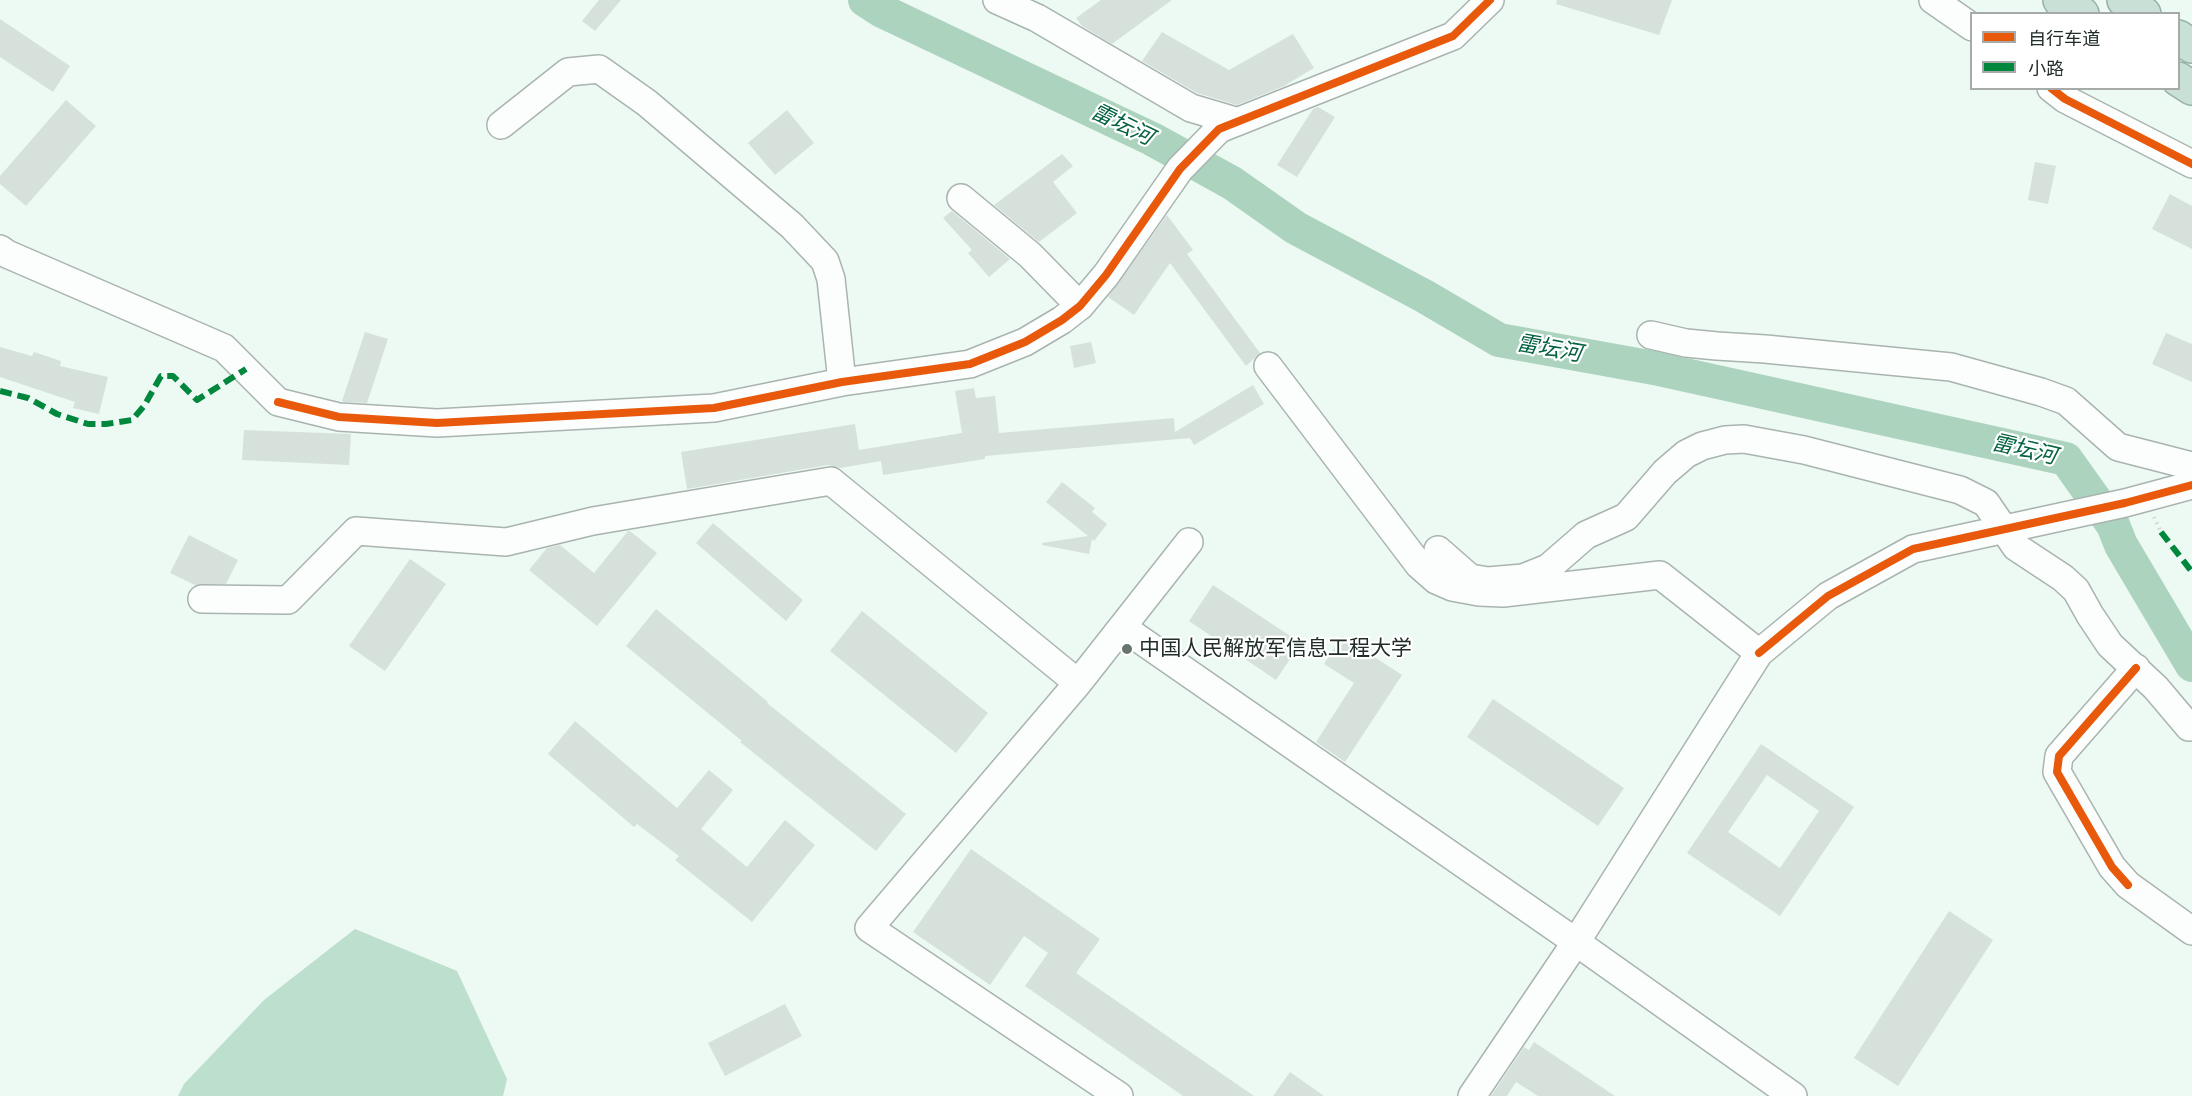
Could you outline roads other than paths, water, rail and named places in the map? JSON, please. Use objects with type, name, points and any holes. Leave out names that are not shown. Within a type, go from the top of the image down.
[{"type":"highway","points":[[2060,0],[2079,12]]},
{"type":"highway","points":[[2124,0],[2141,12]]},
{"type":"street","points":[[997,0],[1037,18],[1191,108],[1227,125]]},
{"type":"street","points":[[0,249],[224,348],[278,402],[339,417],[437,423],[714,408],[842,382],[970,364],[1026,342],[1080,306],[1106,275],[1180,169],[1227,125],[1453,36],[1490,0]]},
{"type":"street","points":[[1933,0],[1970,26]]},
{"type":"street","points":[[501,125],[568,72],[599,69],[647,103],[792,226],[825,261],[831,279],[842,382]]},
{"type":"street","points":[[2054,90],[2065,99],[2192,165]]},
{"type":"street","points":[[961,198],[1030,255],[1080,306]]},
{"type":"street","points":[[1651,334],[1686,343],[1952,367],[2066,401],[2118,447],[2188,465],[2192,475]]},
{"type":"street","points":[[1268,366],[1419,565],[1437,580],[1452,587],[1470,591],[1503,593],[1660,575],[1759,653]]},
{"type":"street","points":[[1438,550],[1470,578],[1488,581],[1523,578],[1548,567],[1586,535],[1626,517],[1665,472],[1686,454],[1711,443],[1735,439],[1804,450],[1960,490],[1986,503],[2016,547],[2076,590],[2110,645],[2136,668],[2189,727]]},
{"type":"street","points":[[202,598],[288,600],[356,531],[506,542],[593,521],[831,480],[1078,682]]},
{"type":"street","points":[[1472,1096],[1576,942],[1759,653],[1827,596],[1913,549],[2125,503],[2192,485]]},
{"type":"street","points":[[1119,1096],[869,927],[1078,682],[1189,542]]},
{"type":"street","points":[[1122,627],[1576,942],[1793,1096]]},
{"type":"street","points":[[2136,668],[2059,756],[2057,772],[2112,867],[2128,885],[2192,931]]},
{"type":"waterway","name":"雷坛河","points":[[865,0],[882,11],[1152,139],[1232,183],[1296,228],[1424,296],[1499,340],[1654,368],[2066,459],[2113,525],[2121,545],[2192,665]]},
{"type":"place","name":"中国人民解放军信息工程大学","points":[[1127,649]]}]
